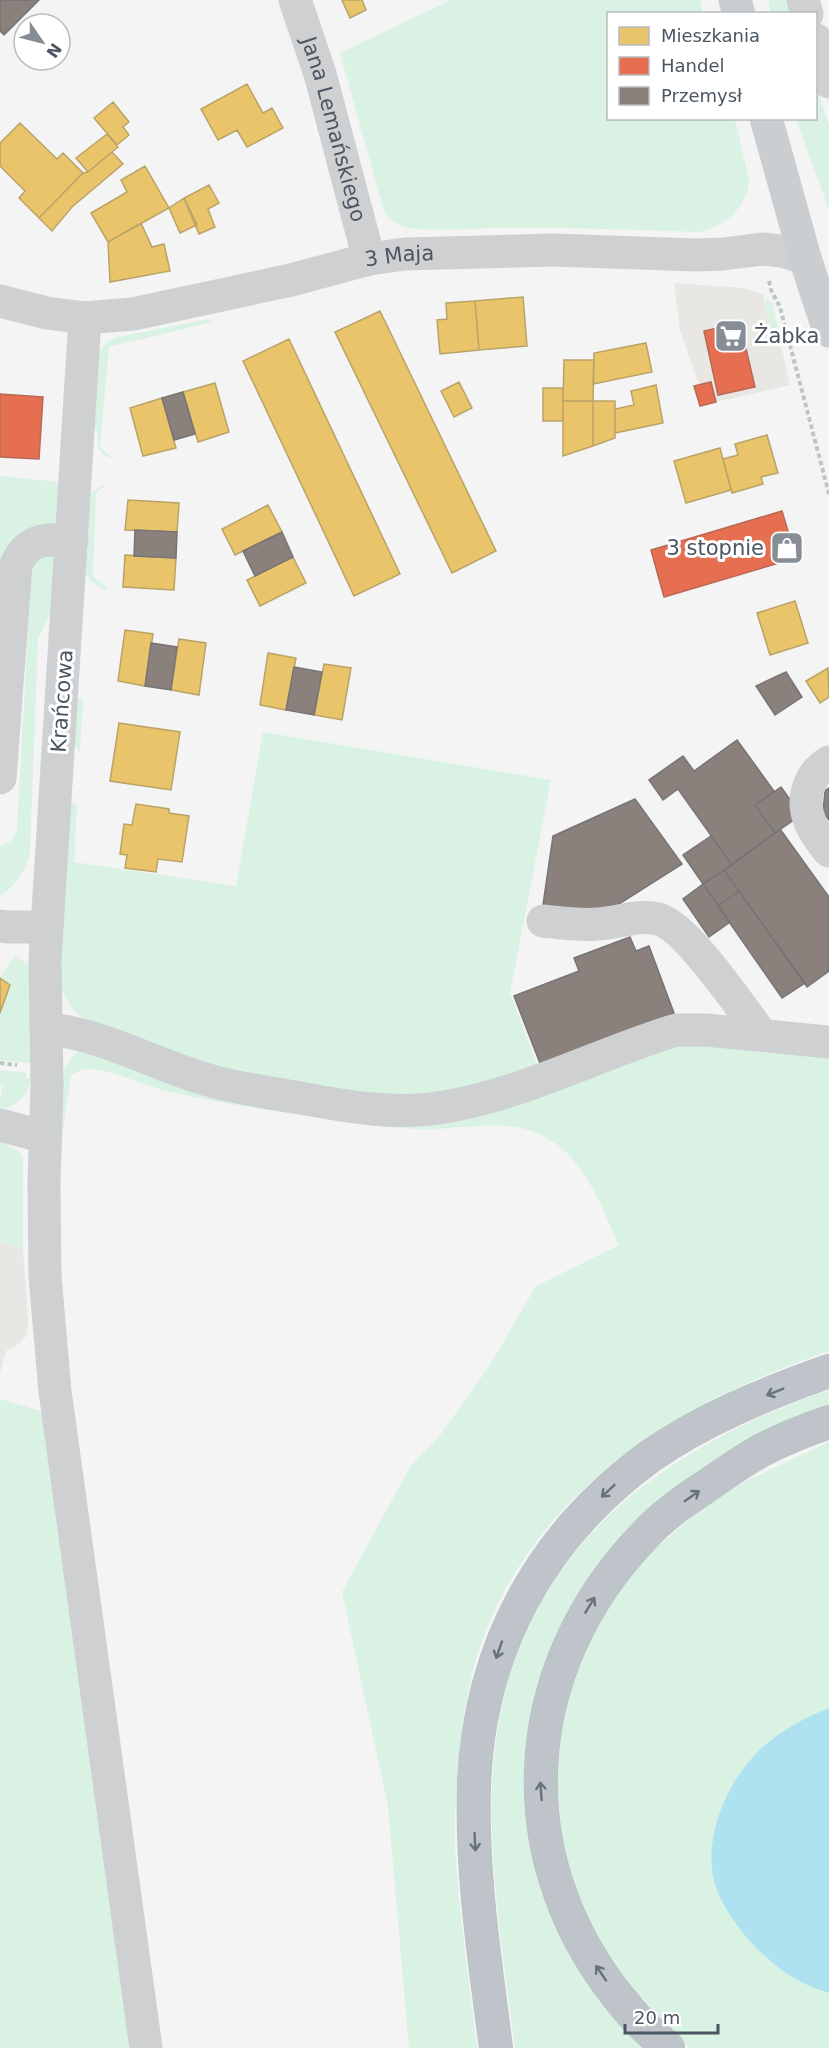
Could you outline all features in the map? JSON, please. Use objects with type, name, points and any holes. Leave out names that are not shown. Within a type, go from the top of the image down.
[{"type":"highway","points":[[496,2048],[479,1911],[474,1839],[474,1785],[479,1731],[485,1698],[500,1647],[521,1600],[549,1555],[572,1527],[608,1489],[651,1456],[696,1428],[744,1405],[829,1371]]},
{"type":"highway","points":[[668,2048],[629,2011],[606,1981],[583,1944],[564,1906],[545,1837],[540,1786],[548,1706],[557,1676],[579,1622],[612,1572],[646,1533],[686,1500],[752,1456],[829,1422]]},
{"type":"main road","points":[[767,120],[805,258],[829,331]]},
{"type":"street","name":"Jana Lemańskiego","points":[[295,0],[320,74],[369,259]]},
{"type":"street","points":[[817,43],[829,82]]},
{"type":"street","name":"3 Maja","points":[[0,301],[47,313],[85,318],[133,314],[291,280],[369,259],[405,254],[553,250],[696,255],[772,250],[805,258]]},
{"type":"street","name":"Krańcowa","points":[[85,318],[45,959],[47,1029],[45,1268],[52,1366],[146,2048]]},
{"type":"street","points":[[0,778],[16,566],[20,556],[38,541],[72,540]]},
{"type":"street","points":[[829,762],[811,778],[807,802],[810,823],[829,851]]},
{"type":"street","points":[[543,921],[596,925],[643,918],[658,919],[671,924],[693,945],[762,1035]]},
{"type":"street","points":[[0,926],[47,927]]},
{"type":"street","points":[[47,1029],[75,1033],[202,1079],[339,1105],[392,1110],[442,1108],[494,1095],[676,1030],[691,1029],[829,1042]]},
{"type":"street","points":[[0,1125],[45,1137]]},
{"type":"path","points":[[769,281],[780,307],[829,494]]},
{"type":"shaded area","points":[[674,283],[744,288],[763,294],[766,313],[782,350],[790,385],[716,402],[711,382],[699,385],[680,330]]},
{"type":"shaded area","points":[[0,1241],[23,1248],[28,1323],[27,1335],[20,1343],[6,1351],[0,1373]]},
{"type":"green space","points":[[451,0],[700,0],[703,12],[607,12],[607,120],[735,120],[749,179],[748,189],[740,207],[726,221],[698,232],[551,228],[451,230],[402,226],[393,221],[383,208],[340,53]]},
{"type":"green space","points":[[769,0],[788,0],[792,12],[770,12]]},
{"type":"green space","points":[[817,88],[829,126],[829,210],[796,120],[817,120]]},
{"type":"green space","points":[[767,299],[773,304],[782,350],[766,313],[764,302]]},
{"type":"green space","points":[[208,319],[212,322],[109,347],[100,447],[113,458],[104,455],[99,446],[98,433],[89,426],[99,350],[110,340],[118,337]]},
{"type":"green space","points":[[0,476],[60,482],[56,527],[17,538],[6,550],[0,573]]},
{"type":"green space","points":[[106,485],[96,493],[93,576],[106,587],[106,591],[91,581],[84,572],[89,495]]},
{"type":"green space","points":[[55,555],[52,610],[38,639],[30,852],[20,877],[0,896],[0,847],[12,840],[17,830],[31,574],[40,556]]},
{"type":"green space","points":[[74,698],[83,699],[80,752],[72,741]]},
{"type":"green space","points":[[263,732],[551,780],[510,993],[539,1069],[418,1100],[238,1077],[84,1020],[75,1011],[64,995],[58,977],[68,803],[77,804],[74,862],[236,886]]},
{"type":"green space","points":[[15,955],[29,966],[33,1063],[0,1060],[0,1013],[10,985],[0,977]]},
{"type":"green space","points":[[685,1039],[829,1053],[829,1351],[776,1371],[723,1395],[673,1422],[626,1454],[582,1490],[544,1532],[512,1578],[486,1631],[474,1665],[463,1719],[459,1755],[455,1818],[457,1870],[477,2048],[409,2048],[388,1806],[342,1592],[410,1467],[441,1434],[490,1365],[536,1286],[619,1245],[599,1200],[582,1172],[561,1147],[532,1131],[500,1126],[417,1129],[362,1124],[195,1097],[92,1069],[71,1075],[63,1130],[58,1226],[71,1422],[118,1758],[154,2048],[66,1402],[56,1293],[54,1228],[58,1101],[65,1067],[78,1052],[93,1050],[114,1055],[188,1084],[236,1096],[355,1116],[433,1118],[455,1115],[503,1102],[658,1046]]},
{"type":"green space","points":[[0,1070],[26,1073],[26,1078],[32,1079],[17,1103],[0,1109],[3,1086],[0,1085]]},
{"type":"green space","points":[[0,1141],[17,1150],[23,1157],[23,1248],[0,1241]]},
{"type":"green space","points":[[829,1390],[829,1410],[733,1457],[553,1651],[547,1900],[560,1933],[577,1965],[646,2048],[515,2048],[496,1890],[492,1811],[493,1771],[497,1732],[512,1667],[537,1609],[570,1558],[611,1513],[659,1475],[712,1442],[769,1414]]},
{"type":"green space","points":[[0,1399],[44,1412],[135,2048],[0,2048]]},
{"type":"green space","points":[[829,1442],[829,2048],[690,2048],[651,2015],[585,1921],[560,1847],[555,1761],[566,1700],[587,1642],[611,1601],[649,1554],[700,1510],[746,1481]]},
{"type":"water","points":[[829,1708],[829,1993],[790,1976],[751,1942],[722,1901],[712,1872],[711,1856],[717,1822],[723,1806],[738,1776],[747,1764],[764,1746],[784,1731]]},
{"type":"building: Mieszkania","points":[[342,0],[362,0],[366,10],[350,18]]},
{"type":"building: Mieszkania","points":[[247,84],[263,113],[272,108],[283,128],[247,147],[237,130],[218,140],[201,109]]},
{"type":"building: Mieszkania","points":[[113,102],[129,122],[123,127],[129,135],[117,145],[94,118]]},
{"type":"building: Mieszkania","points":[[20,123],[57,159],[63,153],[83,173],[39,218],[19,198],[25,191],[0,166],[0,143]]},
{"type":"building: Mieszkania","points":[[107,134],[118,147],[88,172],[76,158]]},
{"type":"building: Mieszkania","points":[[112,152],[123,164],[72,207],[52,231],[39,218],[83,173],[88,172]]},
{"type":"building: Mieszkania","points":[[145,166],[169,208],[108,242],[91,213],[127,192],[121,180]]},
{"type":"building: Mieszkania","points":[[209,185],[219,203],[208,209],[215,227],[199,234],[184,198]]},
{"type":"building: Mieszkania","points":[[184,198],[197,225],[180,233],[169,208]]},
{"type":"building: Mieszkania","points":[[141,223],[152,247],[164,244],[170,271],[110,282],[108,242]]},
{"type":"building: Mieszkania","points":[[523,297],[527,346],[479,350],[475,301]]},
{"type":"building: Mieszkania","points":[[475,301],[479,350],[440,354],[437,320],[447,319],[446,303]]},
{"type":"building: Mieszkania","points":[[380,311],[496,551],[452,573],[335,332]]},
{"type":"building: Mieszkania","points":[[289,339],[400,574],[354,596],[243,361]]},
{"type":"building: Mieszkania","points":[[646,343],[652,372],[593,384],[594,353]]},
{"type":"building: Mieszkania","points":[[564,360],[594,360],[593,401],[563,401]]},
{"type":"building: Mieszkania","points":[[459,382],[472,408],[454,417],[441,391]]},
{"type":"building: Mieszkania","points":[[215,383],[229,432],[198,442],[183,392]]},
{"type":"building: Mieszkania","points":[[656,385],[663,423],[615,433],[615,409],[634,405],[631,391]]},
{"type":"building: Mieszkania","points":[[543,388],[563,388],[563,421],[543,421]]},
{"type":"building: Mieszkania","points":[[162,398],[176,448],[143,456],[130,408]]},
{"type":"building: Mieszkania","points":[[563,401],[593,401],[593,446],[563,456]]},
{"type":"building: Mieszkania","points":[[593,401],[615,401],[615,438],[593,446]]},
{"type":"building: Mieszkania","points":[[767,435],[778,473],[761,477],[763,484],[732,493],[723,459],[738,455],[735,444]]},
{"type":"building: Mieszkania","points":[[720,448],[731,490],[686,503],[674,461]]},
{"type":"building: Mieszkania","points":[[128,500],[179,503],[177,532],[125,530]]},
{"type":"building: Mieszkania","points":[[268,505],[282,532],[235,555],[222,529]]},
{"type":"building: Mieszkania","points":[[125,555],[176,558],[174,590],[123,587]]},
{"type":"building: Mieszkania","points":[[293,557],[306,583],[260,606],[247,580]]},
{"type":"building: Mieszkania","points":[[795,601],[808,643],[770,655],[757,613]]},
{"type":"building: Mieszkania","points":[[125,630],[153,634],[145,686],[118,681]]},
{"type":"building: Mieszkania","points":[[179,639],[206,643],[199,695],[171,690]]},
{"type":"building: Mieszkania","points":[[268,653],[296,658],[286,710],[260,705]]},
{"type":"building: Mieszkania","points":[[324,664],[351,668],[342,720],[314,715]]},
{"type":"building: Mieszkania","points":[[828,668],[829,697],[820,703],[806,681]]},
{"type":"building: Mieszkania","points":[[119,723],[180,732],[171,790],[110,781]]},
{"type":"building: Mieszkania","points":[[136,804],[169,809],[169,813],[189,816],[182,862],[158,859],[156,872],[125,868],[127,855],[120,854],[124,824],[132,825]]},
{"type":"building: Mieszkania","points":[[0,978],[10,985],[0,1013]]},
{"type":"building: Handel","points":[[740,323],[755,387],[718,395],[704,331]]},
{"type":"building: Handel","points":[[711,382],[716,402],[700,406],[694,386]]},
{"type":"building: Handel","points":[[0,394],[43,397],[39,459],[0,457]]},
{"type":"building: Handel","points":[[782,511],[796,558],[664,597],[651,550]]},
{"type":"building: Przemysł","points":[[0,0],[39,0],[27,12],[12,12],[12,27],[4,35],[0,31]]},
{"type":"building: Przemysł","points":[[183,392],[195,434],[174,440],[162,398]]},
{"type":"building: Przemysł","points":[[135,530],[177,532],[176,558],[134,556]]},
{"type":"building: Przemysł","points":[[282,532],[293,557],[255,576],[243,551]]},
{"type":"building: Przemysł","points":[[151,643],[177,647],[171,690],[145,686]]},
{"type":"building: Przemysł","points":[[294,667],[322,672],[314,715],[286,710]]},
{"type":"building: Przemysł","points":[[786,672],[802,697],[775,715],[756,686]]},
{"type":"building: Przemysł","points":[[737,740],[774,791],[755,805],[775,833],[732,865],[678,789],[663,800],[649,780],[683,756],[694,771]]},
{"type":"building: Przemysł","points":[[781,787],[801,815],[775,833],[755,805]]},
{"type":"building: Przemysł","points":[[829,788],[829,820],[823,812],[825,791]]},
{"type":"building: Przemysł","points":[[635,799],[682,864],[619,904],[592,910],[543,905],[553,836]]},
{"type":"building: Przemysł","points":[[780,829],[829,897],[829,971],[807,987],[724,870]]},
{"type":"building: Przemysł","points":[[711,836],[732,865],[703,884],[683,855]]},
{"type":"building: Przemysł","points":[[724,870],[739,891],[718,906],[703,884]]},
{"type":"building: Przemysł","points":[[703,884],[730,922],[709,937],[683,899]]},
{"type":"building: Przemysł","points":[[739,891],[805,983],[782,998],[718,906]]},
{"type":"building: Przemysł","points":[[630,937],[636,951],[649,946],[674,1013],[541,1066],[514,996],[579,971],[574,958]]},
{"type":"place","name":"Żabka","points":[[731,336]]},
{"type":"place","name":"3 stopnie","points":[[787,548]]}]
